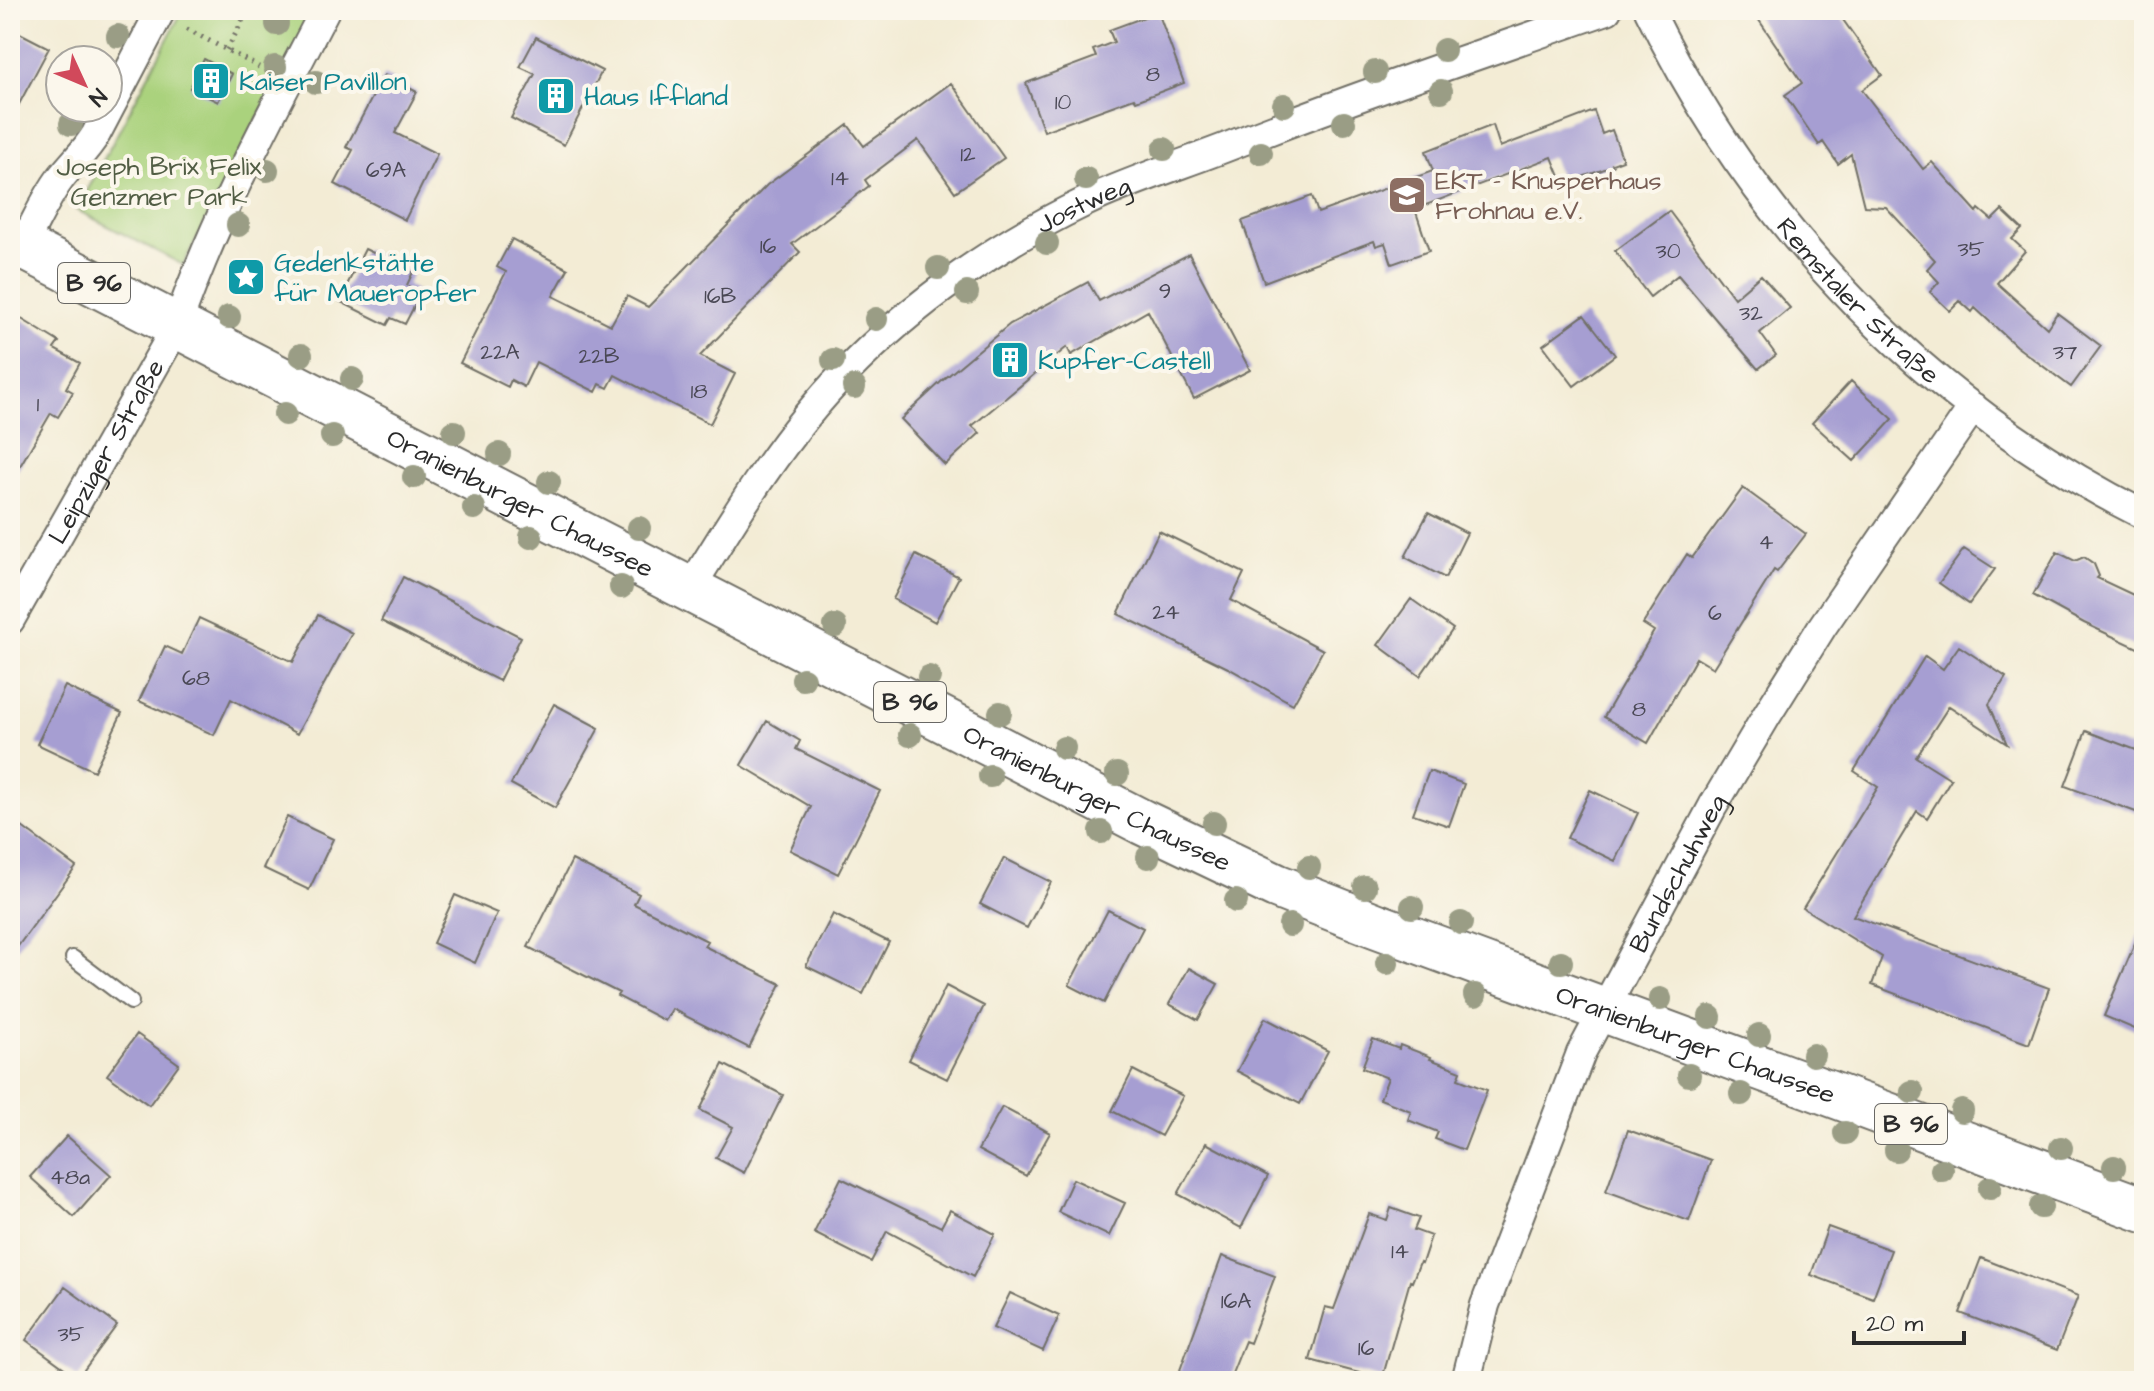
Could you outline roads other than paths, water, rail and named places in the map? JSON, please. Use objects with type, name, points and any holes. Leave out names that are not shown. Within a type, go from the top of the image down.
[{"type":"main road","name":"Oranienburger Chaussee","points":[[16,243],[1236,868],[1342,913],[2144,1210]]},
{"type":"street","name":"Leipziger Straße","points":[[10,620],[177,326],[192,282],[242,171],[325,10]]},
{"type":"street","name":"Jostweg","points":[[690,589],[777,453],[845,372],[940,291],[1009,243],[1109,192],[1288,123],[1607,10]]},
{"type":"street","name":"Remstaler Straße","points":[[1649,10],[1684,77],[1756,188],[1860,308],[1897,344],[1973,407],[2035,451],[2144,515]]},
{"type":"street","points":[[16,243],[69,167],[85,151],[168,17]]},
{"type":"street","name":"Bundschuhweg","points":[[1466,1381],[1485,1305],[1578,1060],[1604,1010],[1713,806],[1767,715],[1822,627],[1973,407]]},
{"type":"lane","points":[[73,958],[131,1002]]},
{"type":"place","name":"Kaiser Pavillon","points":[[211,81]]},
{"type":"place","name":"Haus Iffland","points":[[556,96]]},
{"type":"place","name":"EKT - Knusperhaus Frohnau e.V.","points":[[1407,195]]},
{"type":"place","name":"Gedenkstätte für Maueropfer","points":[[246,277]]},
{"type":"place","name":"Kupfer-Castell","points":[[1010,360]]},
{"type":"park label","name":"Joseph Brix Felix Genzmer Park","points":[[159,181]]}]
